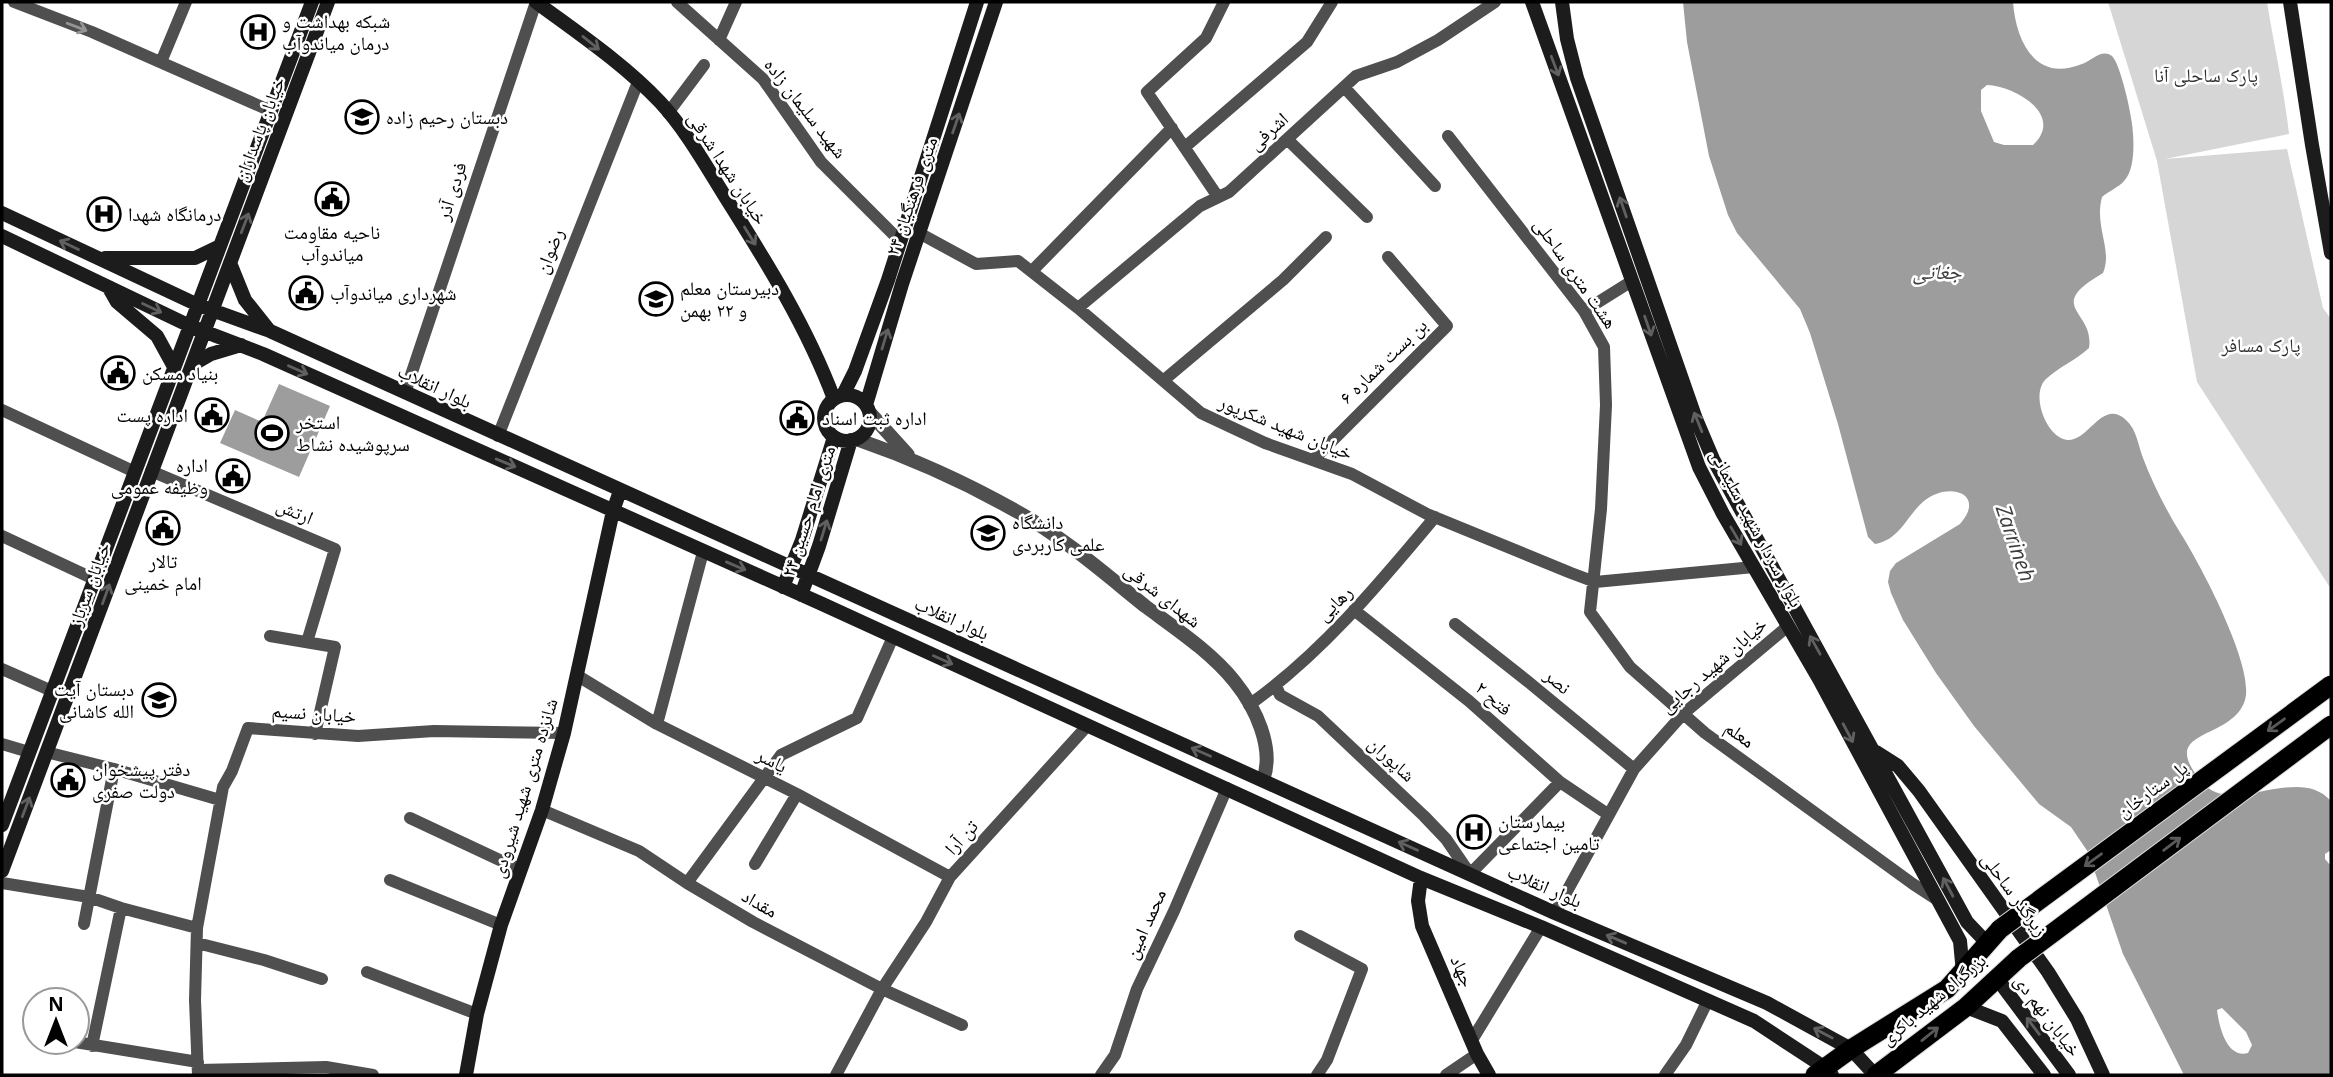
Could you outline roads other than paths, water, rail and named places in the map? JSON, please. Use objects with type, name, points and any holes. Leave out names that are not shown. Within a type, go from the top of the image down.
[{"type":"highway","name":"پل ستارخان","points":[[1993,936],[2331,685]]},
{"type":"highway","name":"بزرگراه شهید باکری","points":[[1876,1075],[1966,1007],[2019,958],[2331,725]]},
{"type":"highway","name":"بزرگراه شهید باکری","points":[[1823,1073],[1851,1048],[1947,989],[1993,936]]},
{"type":"main road","name":"خیابان پاسداران","points":[[205,307],[220,246],[312,2]]},
{"type":"main road","name":"خیابان پاسداران","points":[[205,307],[230,263],[328,2]]},
{"type":"main road","name":"خیابان شهدا شرقی","points":[[536,2],[638,82],[668,113],[697,152],[778,281],[838,397]]},
{"type":"main road","name":"۲۴ متری فرهنگیان","points":[[838,397],[855,371],[900,242],[977,2]]},
{"type":"main road","name":"۲۴ متری فرهنگیان","points":[[868,409],[882,348],[996,2]]},
{"type":"main road","points":[[1520,2],[1532,5]]},
{"type":"main road","name":"بلوار سردار شهید سلیمانی","points":[[1562,2],[1566,38],[1577,78],[1696,419],[1738,507],[1874,751],[1924,857],[1939,901],[1960,941],[1963,973]]},
{"type":"main road","points":[[2290,2],[2331,253]]},
{"type":"main road","name":"بلوار سردار شهید سلیمانی","points":[[1532,5],[1699,467],[1788,626],[1924,857],[1967,922],[1993,936]]},
{"type":"main road","name":"بلوار انقلاب","points":[[2,213],[205,307],[275,333],[1555,913],[1768,1003],[1851,1048],[1876,1075]]},
{"type":"main road","name":"بلوار انقلاب","points":[[2,236],[190,326],[269,356],[783,586],[1421,878],[1541,927],[1754,1021],[1823,1073]]},
{"type":"main road","points":[[95,257],[124,260],[195,258],[220,246]]},
{"type":"main road","points":[[230,263],[245,299],[275,333],[269,356]]},
{"type":"main road","points":[[109,288],[117,302],[157,337],[174,368]]},
{"type":"main road","name":"خیابان سرباز","points":[[2,825],[190,326],[205,307]]},
{"type":"main road","name":"خیابان سرباز","points":[[2,871],[204,331],[205,307]]},
{"type":"main road","points":[[191,365],[211,354],[242,345]]},
{"type":"main road","points":[[856,396],[868,409],[868,428],[853,439],[834,437],[824,418],[829,404],[838,397],[856,396]]},
{"type":"main road","name":"۲۴ متری امام حسین","points":[[783,586],[802,540],[834,437]]},
{"type":"main road","name":"۲۴ متری امام حسین","points":[[802,595],[853,439]]},
{"type":"main road","name":"شانزده متری شهید شیرودی","points":[[466,1075],[477,1014],[501,925],[542,810],[565,733],[612,511],[620,491]]},
{"type":"main road","name":"زیرگذر ساحلی","points":[[1874,751],[1898,766],[1919,791],[2048,972],[2077,1019],[2102,1075]]},
{"type":"main road","points":[[1254,801],[1263,780]]},
{"type":"main road","name":"جهاد","points":[[1421,878],[1419,901],[1422,926],[1474,1047],[1489,1075]]},
{"type":"main road","name":"خیابان نهم دی","points":[[1996,977],[2069,1075]]},
{"type":"main road","points":[[1754,1021],[1768,1003]]},
{"type":"main road","name":"خیابان نهم دی","points":[[1966,1007],[2002,1021],[2044,1075]]},
{"type":"street","points":[[14,2],[161,62],[271,111]]},
{"type":"street","points":[[161,62],[186,2]]},
{"type":"street","name":"فردی آذر","points":[[405,393],[536,2]]},
{"type":"street","name":"شهید سلیمان زاده","points":[[677,2],[763,79],[821,162],[900,242]]},
{"type":"street","points":[[719,40],[736,2]]},
{"type":"street","points":[[1218,197],[1147,92],[1206,38],[1224,2]]},
{"type":"street","points":[[1185,147],[1307,42],[1332,2]]},
{"type":"street","name":"اشرفی","points":[[1078,308],[1200,206],[1229,192],[1356,76],[1397,62],[1438,40],[1495,2]]},
{"type":"street","points":[[668,113],[704,65]]},
{"type":"street","name":"رضوان","points":[[498,436],[638,82]]},
{"type":"street","points":[[1344,87],[1435,186]]},
{"type":"street","points":[[1032,271],[1172,128]]},
{"type":"street","name":"هشت متری ساحلی","points":[[1448,136],[1584,311],[1604,346],[1606,405],[1595,582]]},
{"type":"street","points":[[1287,140],[1367,217]]},
{"type":"street","name":"خیابان شهید شکرپور","points":[[919,233],[976,264],[1018,261],[1078,308],[1200,413],[1265,443],[1352,474],[1435,517],[1595,582]]},
{"type":"street","points":[[1164,380],[1283,279],[1326,237]]},
{"type":"street","name":"بن بست شماره ۶","points":[[1313,460],[1338,432],[1447,326],[1388,257]]},
{"type":"street","points":[[1584,311],[1632,281]]},
{"type":"street","points":[[868,409],[912,459]]},
{"type":"street","points":[[2,410],[135,472]]},
{"type":"street","name":"شهدای شرقی","points":[[853,439],[912,459],[1018,512],[1063,542],[1211,657],[1235,682],[1249,705],[1266,746],[1267,769],[1263,780]]},
{"type":"street","name":"ارتش","points":[[151,471],[335,549],[307,642]]},
{"type":"street","name":"رهایی","points":[[1249,705],[1276,686],[1371,593],[1435,517]]},
{"type":"street","points":[[2,536],[94,579]]},
{"type":"street","points":[[657,724],[703,552]]},
{"type":"street","points":[[1595,582],[1754,567]]},
{"type":"street","name":"معلم","points":[[1595,582],[1590,612],[1630,667],[1705,733],[1939,901]]},
{"type":"street","name":"فتح ۲","points":[[1354,610],[1469,701],[1560,782],[1609,815]]},
{"type":"street","name":"نصر","points":[[1455,624],[1634,769]]},
{"type":"street","name":"خیابان شهید رجایی","points":[[1555,913],[1634,769],[1683,714],[1788,626]]},
{"type":"street","points":[[270,636],[335,647],[315,734]]},
{"type":"street","points":[[687,883],[781,755],[857,718],[893,637]]},
{"type":"street","points":[[2,669],[52,691]]},
{"type":"street","name":"یاسر","points":[[578,676],[657,724],[797,793],[950,877]]},
{"type":"street","name":"شاپوران","points":[[1276,686],[1280,695],[1318,716],[1424,816],[1446,839],[1469,874]]},
{"type":"street","name":"تن آرا","points":[[836,1075],[882,989],[926,922],[950,877],[1088,725]]},
{"type":"street","name":"خیابان نسیم","points":[[198,1069],[195,1000],[197,928],[223,787],[248,728],[358,736],[434,731],[565,733]]},
{"type":"street","points":[[2,744],[29,752]]},
{"type":"street","points":[[46,752],[220,800]]},
{"type":"street","points":[[84,924],[114,769]]},
{"type":"street","points":[[1469,874],[1560,782]]},
{"type":"street","name":"محمد امین","points":[[1101,1075],[1115,1055],[1137,989],[1227,788]]},
{"type":"street","points":[[755,864],[797,793]]},
{"type":"street","name":"مقداد","points":[[542,810],[639,851],[753,922],[882,989],[962,1025]]},
{"type":"street","points":[[410,818],[519,869]]},
{"type":"street","points":[[390,880],[501,925]]},
{"type":"street","points":[[2,883],[89,897],[197,928]]},
{"type":"street","points":[[121,908],[92,1046],[198,1069],[316,1067],[373,1075]]},
{"type":"street","points":[[1446,1075],[1474,1047],[1541,927]]},
{"type":"street","points":[[1300,936],[1362,968],[1327,1060],[1317,1075]]},
{"type":"street","points":[[197,943],[264,960],[322,979]]},
{"type":"street","points":[[367,972],[477,1014]]},
{"type":"street","points":[[1665,1075],[1686,1045],[1708,1000]]},
{"type":"water","name":"جغاتی","points":[[1683,2],[2013,2],[2018,31],[2031,55],[2040,63],[2052,68],[2066,68],[2082,64],[2104,53],[2112,56],[2123,81],[2131,117],[2132,165],[2124,181],[2102,197],[2100,218],[2106,256],[2103,273],[2076,294],[2074,302],[2089,335],[2089,348],[2046,379],[2041,386],[2040,404],[2053,431],[2067,440],[2082,435],[2110,414],[2117,415],[2130,424],[2160,497],[2224,616],[2242,664],[2246,685],[2245,700],[2237,713],[2226,723],[2201,736],[2192,743],[2187,752],[2190,764],[2202,782],[2215,792],[2230,795],[2301,787],[2317,791],[2331,801],[2331,850],[2325,854],[2325,859],[2331,866],[2331,1075],[2184,1075],[2123,954],[2088,852],[2071,827],[2039,804],[1974,726],[1903,620],[1888,582],[1890,571],[1896,563],[1960,524],[1967,513],[1967,498],[1953,491],[1934,495],[1918,507],[1891,538],[1875,544],[1868,537],[1838,424],[1800,309],[1737,233],[1728,215],[1709,156],[1687,42]],"holes":[[[1987,85],[2022,97],[2040,113],[2043,123],[2041,134],[2033,145],[2004,145],[1994,142],[1981,111],[1981,90]],[[2222,1008],[2246,1032],[2252,1045],[2248,1053],[2241,1054],[2229,1047],[2217,1010]]]},
{"type":"water","name":"استخر سرپوشیده نشاط","points":[[279,384],[330,406],[299,477],[220,443],[235,410],[262,422]]},
{"type":"place","name":"شبکه بهداشت و درمان میاندوآب","points":[[258,32]]},
{"type":"place","name":"دبستان رحیم زاده","points":[[362,117]]},
{"type":"place","name":"ناحیه مقاومت میاندوآب","points":[[332,199]]},
{"type":"place","name":"درمانگاه شهدا","points":[[104,214]]},
{"type":"place","name":"شهرداری میاندوآب","points":[[306,293]]},
{"type":"place","name":"دبیرستان معلم و ۲۲ بهمن","points":[[656,299]]},
{"type":"place","name":"بنیاد مسکن","points":[[118,373]]},
{"type":"place","name":"اداره پست","points":[[212,415]]},
{"type":"place","name":"اداره ثبت اسناد","points":[[797,418]]},
{"type":"place","name":"استخر سرپوشیده نشاط","points":[[272,433]]},
{"type":"place","name":"اداره وظیفه عمومی","points":[[233,476]]},
{"type":"place","name":"تالار امام خمینی","points":[[163,528]]},
{"type":"place","name":"دانشگاه علمی کاربردی","points":[[988,533]]},
{"type":"place","name":"دبستان آیت الله کاشانی","points":[[159,700]]},
{"type":"place","name":"دفتر پیشخوان دولت صفری","points":[[68,780]]},
{"type":"place","name":"بیمارستان تامین اجتماعی","points":[[1474,832]]},
{"type":"park label","name":"پارک ساحلی آنا","points":[[2206,75]]},
{"type":"park label","name":"پارک مسافر","points":[[2261,345]]},
{"type":"water label","name":"Zarrineh","points":[[2016,543]]}]
